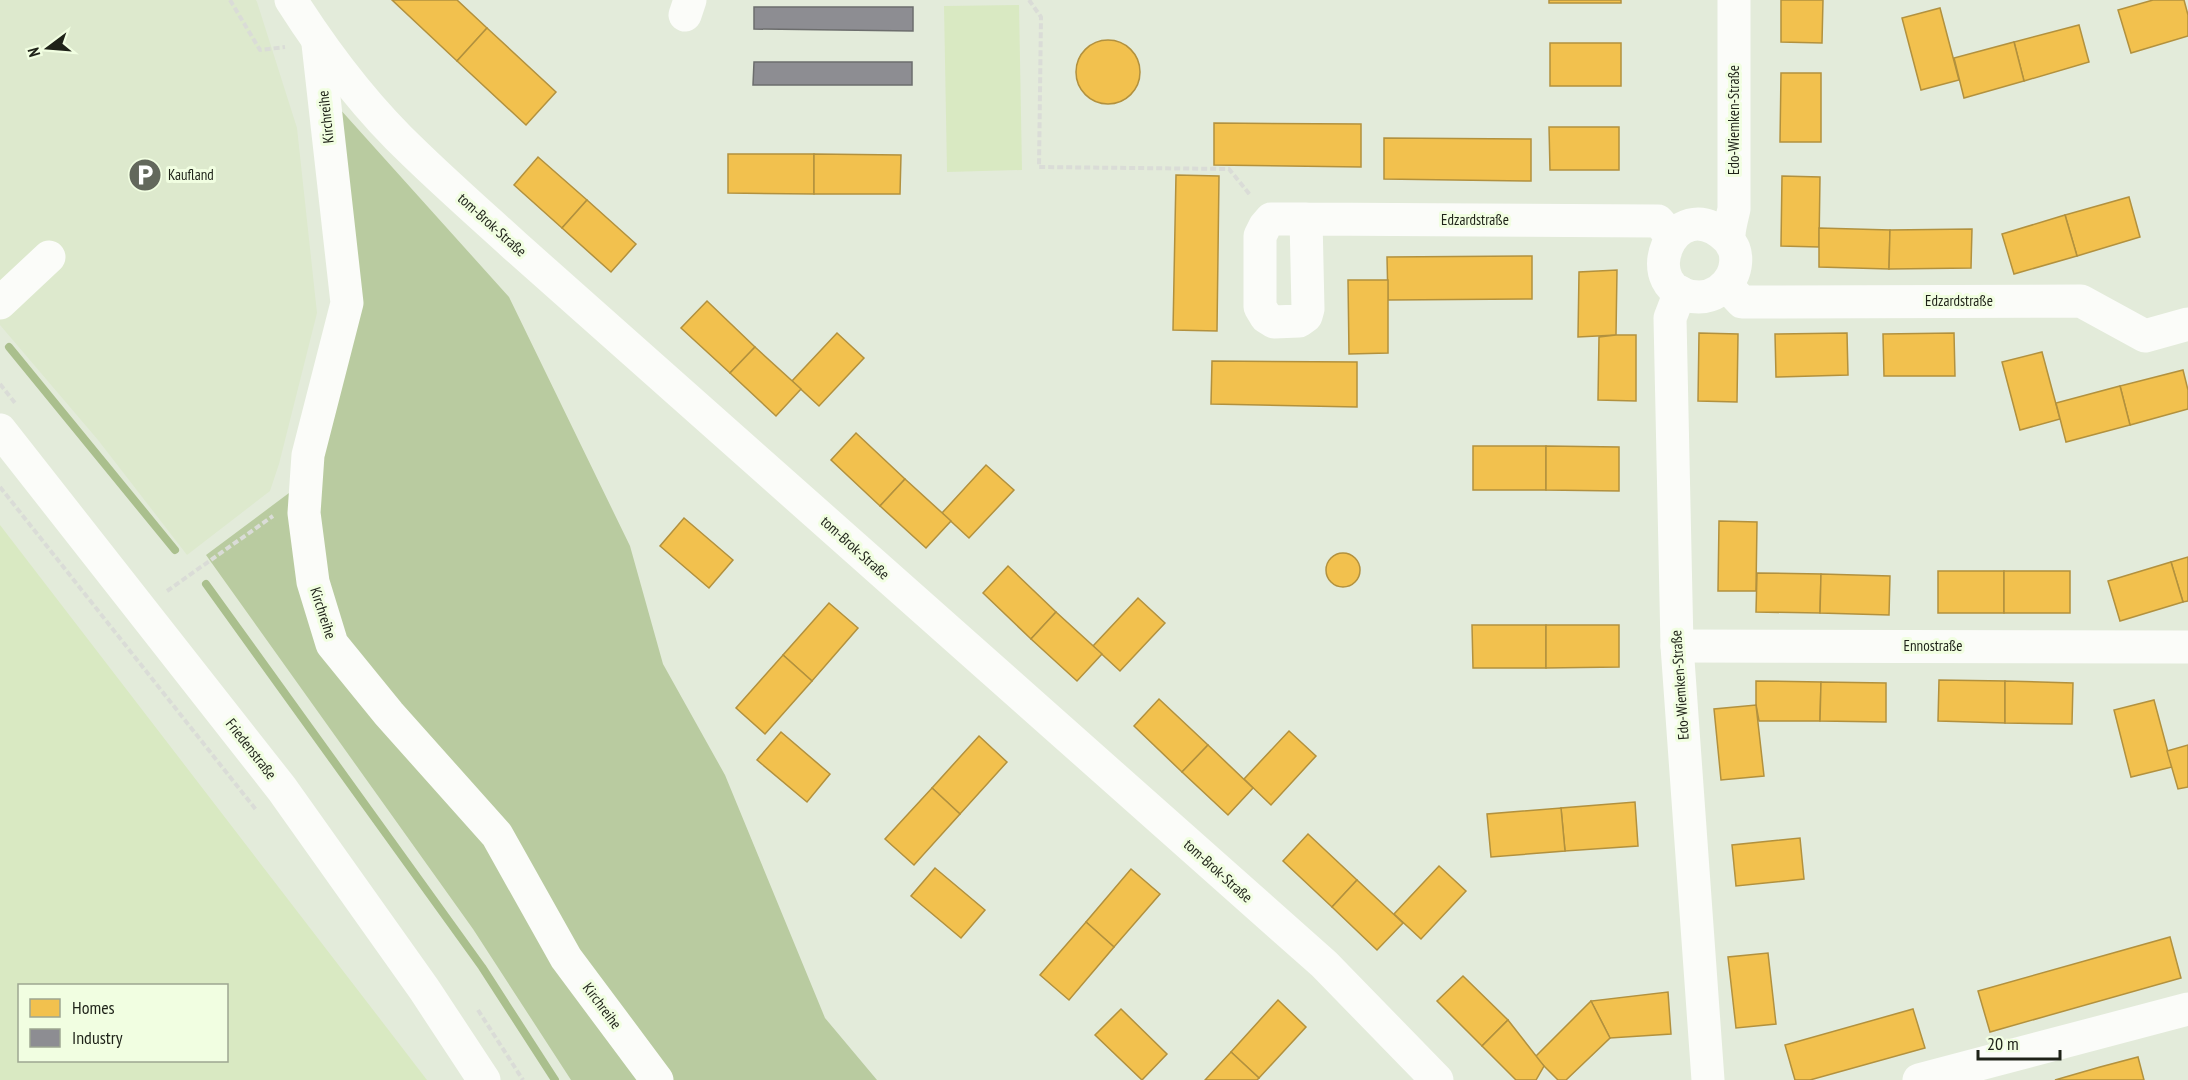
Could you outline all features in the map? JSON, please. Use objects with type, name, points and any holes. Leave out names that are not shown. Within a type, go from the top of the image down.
[{"type":"street","name":"tom-Brok-Straße","points":[[291,0],[318,44],[360,95],[412,152],[1324,964],[1437,1080]]},
{"type":"street","name":"Edo-Wiemken-Straße","points":[[1726,285],[1733,274],[1736,262],[1734,250],[1728,239],[1734,209],[1734,0]]},
{"type":"street","name":"Kirchreihe","points":[[318,44],[347,303],[308,456],[304,513],[313,582],[332,644],[389,714],[497,835],[566,958],[657,1080]]},
{"type":"street","name":"Edzardstraße","points":[[1271,219],[1658,220],[1672,237]]},
{"type":"street","points":[[1271,219],[1260,236],[1260,307],[1266,317],[1274,322],[1299,321],[1306,316],[1308,309],[1306,219]]},
{"type":"street","points":[[1726,285],[1717,293],[1705,297],[1692,297],[1680,292],[1671,284],[1665,273],[1663,260],[1665,248],[1672,237],[1682,229],[1694,225],[1707,225],[1719,230],[1728,239]]},
{"type":"street","points":[[0,303],[49,257]]},
{"type":"street","name":"Edzardstraße","points":[[1726,285],[1742,302],[2081,301],[2145,336],[2188,324]]},
{"type":"street","name":"Edo-Wiemken-Straße","points":[[1680,292],[1670,318],[1677,646],[1708,1080]]},
{"type":"street","name":"Friedenstraße","points":[[0,430],[282,789],[424,989],[484,1080]]},
{"type":"street","name":"Ennostraße","points":[[1677,646],[2188,647]]},
{"type":"street","points":[[1919,1080],[2188,1009]]},
{"type":"path","points":[[230,0],[260,50],[318,44]]},
{"type":"path","points":[[1029,0],[1041,17],[1039,168],[1229,169],[1271,219]]},
{"type":"path","points":[[0,487],[258,812]]},
{"type":"path","points":[[167,591],[272,516],[304,513]]},
{"type":"shaded area","name":"Kaufland","points":[[0,0],[256,0],[257,2],[297,128],[317,313],[279,464],[270,491],[187,555],[98,440],[0,325]]},
{"type":"shaded area","points":[[1019,5],[1022,170],[947,172],[944,6]]},
{"type":"shaded area","points":[[339,108],[509,297],[630,546],[663,664],[725,775],[825,1018],[877,1080],[571,1080],[473,929],[206,555],[289,493],[352,302]]},
{"type":"shaded area","points":[[0,525],[427,1080],[0,1080]]},
{"type":"building: Homes","points":[[392,0],[457,0],[487,28],[457,61]]},
{"type":"building: Homes","points":[[1549,0],[1621,0],[1621,3],[1549,3]]},
{"type":"building: Homes","points":[[1781,0],[1823,0],[1822,43],[1781,42]]},
{"type":"building: Homes","points":[[2153,0],[2184,0],[2188,15],[2188,36],[2131,53],[2118,10]]},
{"type":"building: Homes","points":[[1940,8],[1959,80],[1921,90],[1902,18]]},
{"type":"building: Homes","points":[[2079,25],[2089,62],[2024,81],[2014,42]]},
{"type":"building: Homes","points":[[487,28],[556,92],[526,125],[457,61]]},
{"type":"building: Homes","points":[[1108,40],[1126,46],[1134,54],[1140,72],[1134,90],[1126,98],[1108,104],[1090,98],[1082,90],[1076,72],[1082,54],[1090,46]]},
{"type":"building: Homes","points":[[2014,42],[2024,81],[1964,98],[1954,58]]},
{"type":"building: Homes","points":[[1550,43],[1621,43],[1621,86],[1550,86]]},
{"type":"building: Homes","points":[[1781,73],[1821,73],[1821,142],[1780,142]]},
{"type":"building: Homes","points":[[1214,123],[1361,124],[1361,167],[1214,165]]},
{"type":"building: Homes","points":[[1549,127],[1619,127],[1619,170],[1550,170]]},
{"type":"building: Homes","points":[[1384,138],[1531,139],[1531,181],[1384,179]]},
{"type":"building: Homes","points":[[728,154],[814,154],[814,194],[728,193]]},
{"type":"building: Homes","points":[[814,154],[901,155],[900,194],[814,194]]},
{"type":"building: Homes","points":[[538,157],[587,200],[562,228],[514,185]]},
{"type":"building: Homes","points":[[1176,175],[1219,176],[1217,331],[1173,330]]},
{"type":"building: Homes","points":[[1782,176],[1820,177],[1819,247],[1781,246]]},
{"type":"building: Homes","points":[[2129,197],[2140,237],[2077,256],[2065,215]]},
{"type":"building: Homes","points":[[587,200],[636,244],[611,272],[562,228]]},
{"type":"building: Homes","points":[[2065,215],[2077,256],[2014,274],[2002,234]]},
{"type":"building: Homes","points":[[1819,228],[1890,230],[1889,269],[1819,267]]},
{"type":"building: Homes","points":[[1972,229],[1971,268],[1889,269],[1890,230]]},
{"type":"building: Homes","points":[[1532,256],[1532,299],[1388,300],[1387,257]]},
{"type":"building: Homes","points":[[1617,270],[1616,335],[1578,337],[1579,272]]},
{"type":"building: Homes","points":[[1348,280],[1388,280],[1388,353],[1349,354]]},
{"type":"building: Homes","points":[[707,301],[755,347],[730,373],[681,328]]},
{"type":"building: Homes","points":[[837,333],[864,358],[819,406],[792,381]]},
{"type":"building: Homes","points":[[1699,333],[1738,334],[1737,402],[1698,401]]},
{"type":"building: Homes","points":[[1847,333],[1848,375],[1776,377],[1775,334]]},
{"type":"building: Homes","points":[[1954,333],[1955,376],[1884,376],[1883,334]]},
{"type":"building: Homes","points":[[1636,335],[1636,401],[1598,400],[1599,337]]},
{"type":"building: Homes","points":[[755,347],[801,389],[776,416],[730,373]]},
{"type":"building: Homes","points":[[2042,352],[2060,419],[2020,430],[2002,362]]},
{"type":"building: Homes","points":[[1212,361],[1357,362],[1357,407],[1211,404]]},
{"type":"building: Homes","points":[[2183,370],[2188,390],[2188,409],[2130,425],[2120,386]]},
{"type":"building: Homes","points":[[2120,386],[2130,425],[2066,442],[2056,403]]},
{"type":"building: Homes","points":[[856,433],[905,479],[880,506],[831,460]]},
{"type":"building: Homes","points":[[1473,446],[1546,446],[1546,490],[1473,490]]},
{"type":"building: Homes","points":[[1546,446],[1619,447],[1619,491],[1546,490]]},
{"type":"building: Homes","points":[[986,465],[1014,490],[969,538],[942,513]]},
{"type":"building: Homes","points":[[905,479],[951,521],[926,548],[880,506]]},
{"type":"building: Homes","points":[[684,518],[733,560],[709,588],[660,546]]},
{"type":"building: Homes","points":[[1719,521],[1757,522],[1756,591],[1718,591]]},
{"type":"building: Homes","points":[[1343,553],[1355,558],[1360,570],[1355,582],[1343,587],[1331,582],[1326,570],[1331,558]]},
{"type":"building: Homes","points":[[2188,557],[2188,601],[2183,602],[2171,562]]},
{"type":"building: Homes","points":[[2171,562],[2183,602],[2120,621],[2108,581]]},
{"type":"building: Homes","points":[[1008,566],[1056,612],[1031,639],[983,593]]},
{"type":"building: Homes","points":[[1938,571],[2004,571],[2004,613],[1938,613]]},
{"type":"building: Homes","points":[[2004,571],[2070,571],[2070,613],[2004,613]]},
{"type":"building: Homes","points":[[1757,573],[1821,574],[1820,613],[1756,612]]},
{"type":"building: Homes","points":[[1821,574],[1890,576],[1889,615],[1820,613]]},
{"type":"building: Homes","points":[[1138,598],[1165,623],[1120,671],[1093,646]]},
{"type":"building: Homes","points":[[829,603],[858,628],[812,681],[783,655]]},
{"type":"building: Homes","points":[[1056,612],[1102,654],[1077,681],[1031,639]]},
{"type":"building: Homes","points":[[1472,625],[1546,625],[1546,668],[1473,668]]},
{"type":"building: Homes","points":[[1546,625],[1619,625],[1619,667],[1546,668]]},
{"type":"building: Homes","points":[[783,655],[812,681],[765,734],[736,708]]},
{"type":"building: Homes","points":[[1939,680],[2005,681],[2005,723],[1938,721]]},
{"type":"building: Homes","points":[[1756,681],[1821,682],[1820,721],[1759,721]]},
{"type":"building: Homes","points":[[2005,681],[2073,683],[2072,724],[2005,723]]},
{"type":"building: Homes","points":[[1821,682],[1886,683],[1886,722],[1820,721]]},
{"type":"building: Homes","points":[[1159,699],[1208,745],[1182,772],[1134,726]]},
{"type":"building: Homes","points":[[2154,700],[2172,767],[2131,777],[2114,710]]},
{"type":"building: Homes","points":[[1756,705],[1764,776],[1721,780],[1714,709]]},
{"type":"building: Homes","points":[[1289,731],[1316,756],[1271,805],[1244,779]]},
{"type":"building: Homes","points":[[781,732],[830,774],[807,802],[757,760]]},
{"type":"building: Homes","points":[[979,736],[1007,762],[960,814],[932,788]]},
{"type":"building: Homes","points":[[1208,745],[1253,788],[1228,815],[1182,772]]},
{"type":"building: Homes","points":[[2188,745],[2188,787],[2178,789],[2167,751]]},
{"type":"building: Homes","points":[[932,788],[960,814],[914,865],[885,839]]},
{"type":"building: Homes","points":[[1635,802],[1638,846],[1565,851],[1561,808]]},
{"type":"building: Homes","points":[[1561,808],[1565,851],[1491,857],[1487,814]]},
{"type":"building: Homes","points":[[1308,834],[1357,880],[1332,907],[1283,861]]},
{"type":"building: Homes","points":[[1800,838],[1804,879],[1736,886],[1732,845]]},
{"type":"building: Homes","points":[[1439,866],[1466,891],[1421,939],[1394,914]]},
{"type":"building: Homes","points":[[935,868],[985,910],[961,938],[911,896]]},
{"type":"building: Homes","points":[[1131,869],[1160,894],[1114,947],[1086,922]]},
{"type":"building: Homes","points":[[1357,880],[1403,923],[1377,950],[1332,907]]},
{"type":"building: Homes","points":[[1086,922],[1114,947],[1069,1000],[1040,975]]},
{"type":"building: Homes","points":[[2170,937],[2181,978],[1990,1032],[1978,991]]},
{"type":"building: Homes","points":[[1768,953],[1776,1024],[1736,1028],[1728,957]]},
{"type":"building: Homes","points":[[1463,976],[1508,1020],[1482,1046],[1437,1001]]},
{"type":"building: Homes","points":[[1668,992],[1671,1034],[1610,1038],[1591,1001]]},
{"type":"building: Homes","points":[[1278,1000],[1306,1027],[1259,1078],[1231,1052]]},
{"type":"building: Homes","points":[[1591,1001],[1610,1038],[1566,1080],[1558,1080],[1535,1057]]},
{"type":"building: Homes","points":[[1121,1009],[1167,1054],[1142,1080],[1095,1035]]},
{"type":"building: Homes","points":[[1913,1009],[1925,1048],[1810,1080],[1795,1080],[1785,1045]]},
{"type":"building: Homes","points":[[1508,1020],[1544,1066],[1536,1080],[1516,1080],[1482,1046]]},
{"type":"building: Homes","points":[[1231,1052],[1259,1078],[1257,1080],[1205,1080]]},
{"type":"building: Homes","points":[[2138,1057],[2144,1080],[2055,1080],[2100,1067]]},
{"type":"building: Industry","points":[[754,7],[913,7],[913,31],[754,29]]},
{"type":"building: Industry","points":[[754,62],[912,62],[912,85],[753,85]]},
{"type":"waterway","points":[[9,347],[175,550]]},
{"type":"waterway","points":[[206,584],[482,967],[555,1080]]},
{"type":"place","name":"Kaufland","points":[[145,175]]}]
